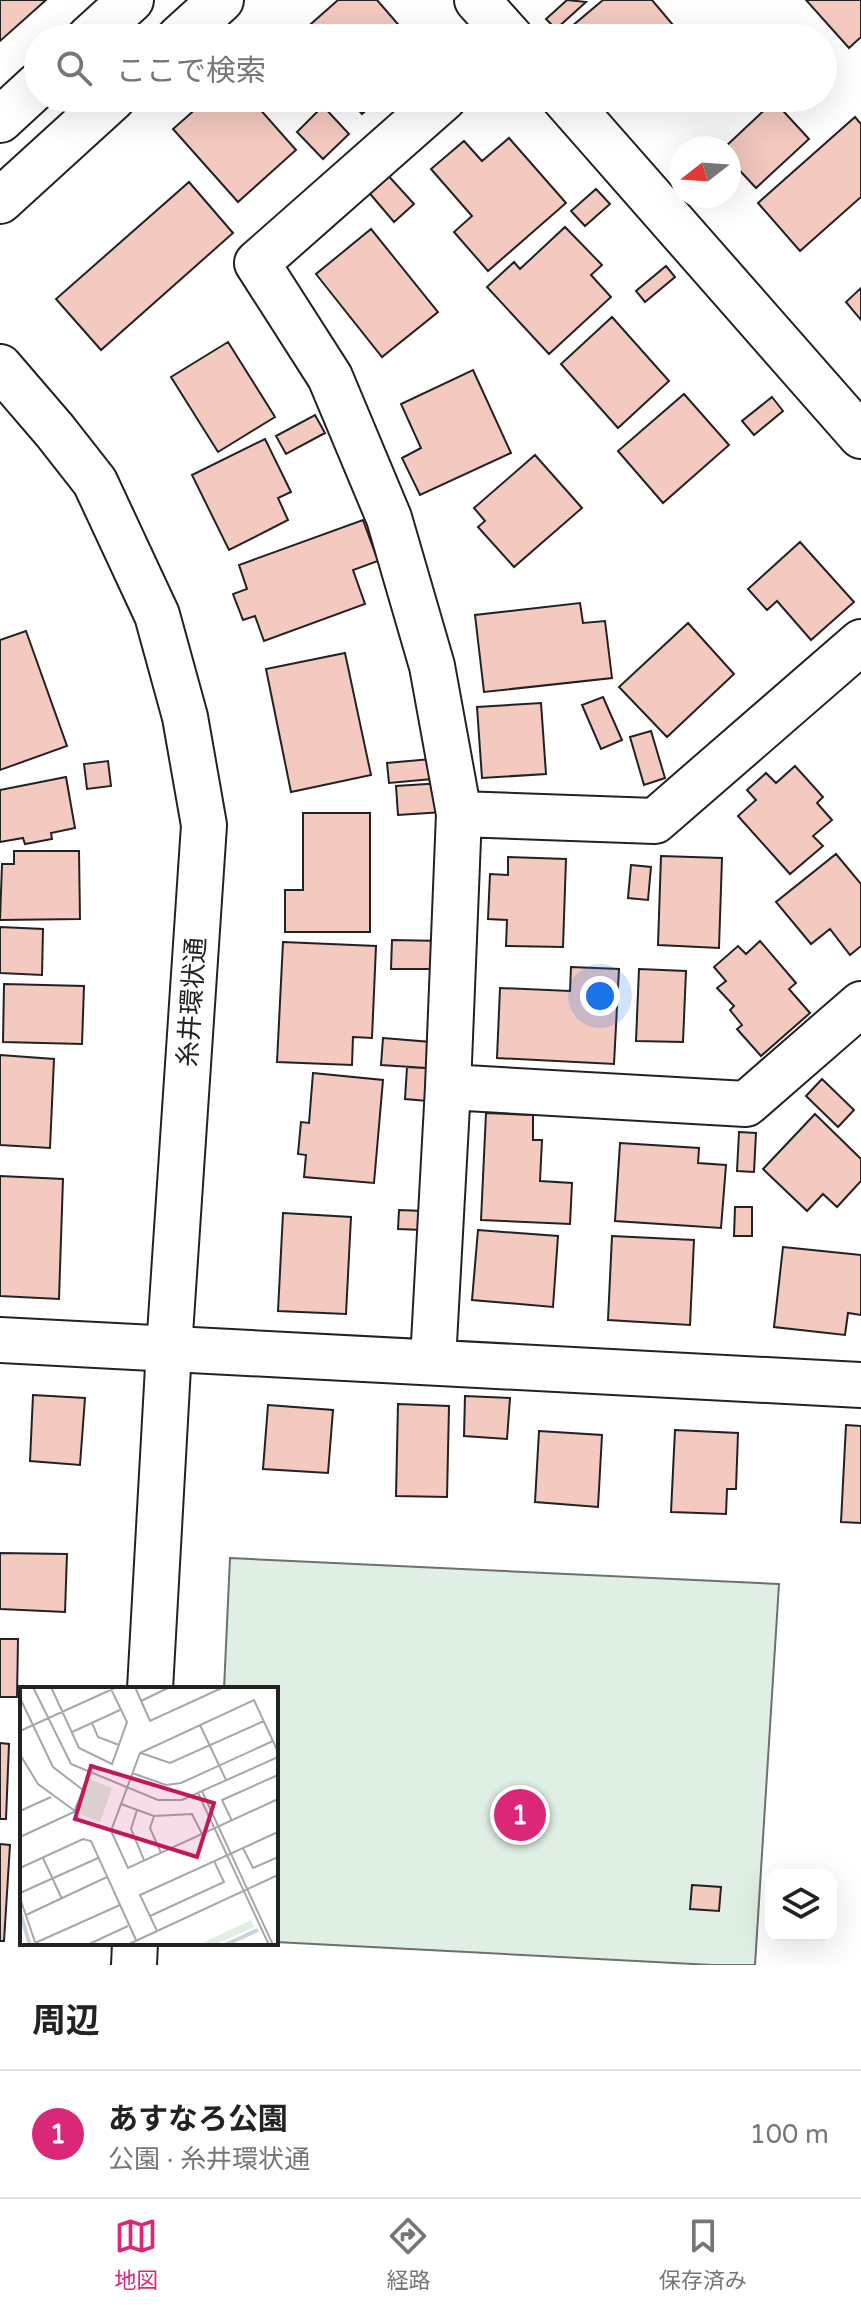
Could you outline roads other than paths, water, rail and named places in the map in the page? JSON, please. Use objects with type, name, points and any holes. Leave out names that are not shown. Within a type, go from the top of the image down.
[{"type":"street","points":[[104,24],[131,0]]},
{"type":"street","points":[[194,24],[221,0]]},
{"type":"street","points":[[477,0],[498,24]]},
{"type":"street","points":[[0,120],[24,98]]},
{"type":"street","points":[[0,201],[98,112]]},
{"type":"street","points":[[428,112],[257,263],[330,377],[389,518],[432,666],[459,814],[433,1361]]},
{"type":"street","points":[[576,112],[861,436]]},
{"type":"street","name":"糸井環状通","points":[[0,367],[95,482],[157,615],[185,717],[204,825],[150,1687]]},
{"type":"street","points":[[459,814],[655,821],[861,642]]},
{"type":"street","points":[[448,1087],[746,1104],[861,1004]]},
{"type":"street","points":[[0,1340],[861,1385]]},
{"type":"street","points":[[134,1965],[135,1945]]},
{"type":"place","name":"あすなろ公園","points":[[520,1815]]}]
